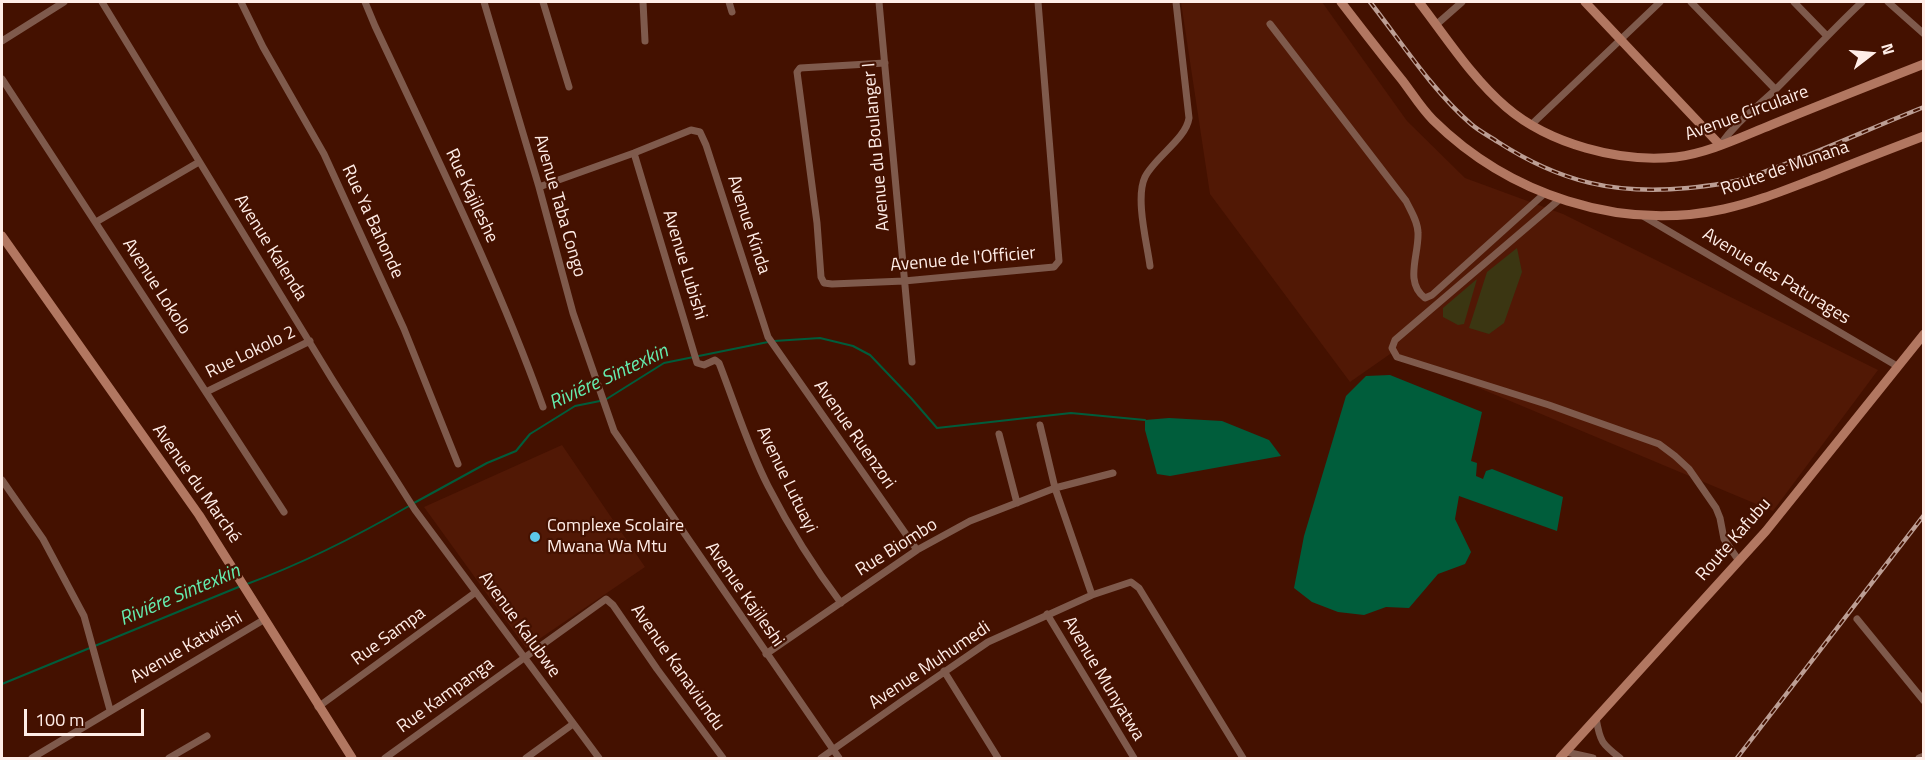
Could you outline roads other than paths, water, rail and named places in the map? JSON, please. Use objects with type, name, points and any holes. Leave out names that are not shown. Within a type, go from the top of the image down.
[{"type":"street","points":[[2,41],[64,2]]},
{"type":"street","name":"Avenue Kalenda","points":[[102,2],[332,379],[415,510]]},
{"type":"street","name":"Rue Ya Bahonde","points":[[241,2],[329,165],[404,329],[458,464]]},
{"type":"street","name":"Rue Kajileshe","points":[[365,2],[450,183],[525,356],[543,406]]},
{"type":"street","name":"Avenue Taba Congo","points":[[484,2],[539,187],[573,313],[608,417]]},
{"type":"street","points":[[543,2],[569,87]]},
{"type":"street","points":[[643,2],[645,41]]},
{"type":"street","points":[[729,2],[732,12]]},
{"type":"street","name":"Avenue du Boulanger I","points":[[879,2],[912,362]]},
{"type":"street","name":"Avenue de l'Officier","points":[[885,63],[800,68],[796,77],[816,212],[821,277],[828,285],[904,281],[1050,267],[1058,264],[1038,2]]},
{"type":"street","points":[[1150,266],[1142,201],[1143,184],[1150,170],[1186,127],[1189,118],[1176,2]]},
{"type":"street","name":"Route de Munana","points":[[1341,2],[1431,118],[1465,149],[1499,171],[1544,194],[1583,206],[1641,214],[1701,213],[1751,202],[1923,136]]},
{"type":"street","name":"Avenue Circulaire","points":[[1419,2],[1475,74],[1506,107],[1531,125],[1582,148],[1620,157],[1678,157],[1720,145],[1923,64]]},
{"type":"street","points":[[1437,24],[1462,2]]},
{"type":"street","points":[[1585,2],[1720,145],[1734,126],[1775,89],[1826,35],[1862,2]]},
{"type":"street","points":[[1531,125],[1660,2]]},
{"type":"street","points":[[1691,2],[1775,89]]},
{"type":"street","points":[[1794,2],[1826,35]]},
{"type":"street","points":[[1888,2],[1923,34]]},
{"type":"street","points":[[1270,24],[1406,201],[1414,216],[1418,232],[1413,275],[1418,292],[1425,298],[1432,295],[1544,194]]},
{"type":"street","name":"Avenue Lokolo","points":[[2,79],[284,512]]},
{"type":"street","name":"Avenue Kinda","points":[[634,153],[692,130],[700,132],[768,337]]},
{"type":"street","points":[[539,187],[634,153]]},
{"type":"street","name":"Avenue Lubishi","points":[[634,153],[697,363],[700,365],[715,360],[720,363]]},
{"type":"street","points":[[96,222],[199,162]]},
{"type":"street","points":[[1560,199],[1395,340],[1392,348],[1397,357],[1549,405],[1659,444],[1689,469],[1716,508],[1724,539],[1739,561]]},
{"type":"street","name":"Avenue des Paturages","points":[[1641,214],[1897,366]]},
{"type":"street","name":"Avenue du Marché","points":[[2,236],[199,515],[352,759]]},
{"type":"street","name":"Route Kafubu","points":[[1563,755],[1766,531],[1923,334]]},
{"type":"street","name":"Avenue Ruenzori","points":[[768,337],[917,550]]},
{"type":"street","name":"Rue Lokolo 2","points":[[206,392],[310,341]]},
{"type":"street","name":"Avenue Lutuayi","points":[[720,363],[768,486],[816,569],[841,603]]},
{"type":"street","name":"Avenue Kajileshi","points":[[608,417],[614,431],[839,759]]},
{"type":"street","points":[[1040,425],[1055,488],[1092,595]]},
{"type":"street","points":[[999,435],[1017,503]]},
{"type":"street","name":"Rue Biombo","points":[[766,654],[917,550],[970,521],[1055,488],[1113,473]]},
{"type":"street","points":[[2,480],[43,539],[84,616],[110,710]]},
{"type":"street","name":"Avenue Kalubwe","points":[[415,510],[598,759]]},
{"type":"street","name":"Avenue Muhumedi","points":[[821,759],[988,642],[1092,595],[1134,583],[1243,759]]},
{"type":"street","name":"Rue Sampa","points":[[318,707],[476,592]]},
{"type":"street","name":"Avenue Kanaviundu","points":[[604,600],[608,599],[613,605],[723,759]]},
{"type":"street","name":"Rue Kampanga","points":[[385,759],[604,600]]},
{"type":"street","name":"Avenue Munyatwa","points":[[1047,614],[1134,759]]},
{"type":"street","name":"Avenue Katwishi","points":[[32,759],[110,710],[265,619]]},
{"type":"street","points":[[1857,619],[1923,700]]},
{"type":"street","points":[[944,671],[998,759]]},
{"type":"street","points":[[1596,718],[1598,733],[1604,746],[1620,759]]},
{"type":"street","points":[[526,759],[573,724]]},
{"type":"street","points":[[170,759],[207,736]]},
{"type":"street","points":[[1563,755],[1593,759]]},
{"type":"street","points":[[1918,759],[1923,756]]},
{"type":"waterway","name":"Riviére Sintexkin","points":[[774,341],[820,338],[853,346],[870,355],[937,428],[1071,413],[1145,420]]},
{"type":"waterway","name":"Riviére Sintexkin","points":[[414,503],[487,463],[516,451],[530,434],[575,406],[605,400],[664,363],[768,342]]},
{"type":"waterway","name":"Riviére Sintexkin","points":[[247,584],[330,548],[409,506]]},
{"type":"waterway","name":"Riviére Sintexkin","points":[[2,684],[241,586]]},
{"type":"railway","points":[[1370,2],[1430,81],[1474,127],[1521,156],[1566,176],[1589,183],[1661,190],[1728,183],[1794,161],[1924,107]]},
{"type":"railway","points":[[1737,758],[1924,515]]},
{"type":"place","name":"Complexe Scolaire Mwana Wa Mtu","points":[[535,537]]}]
